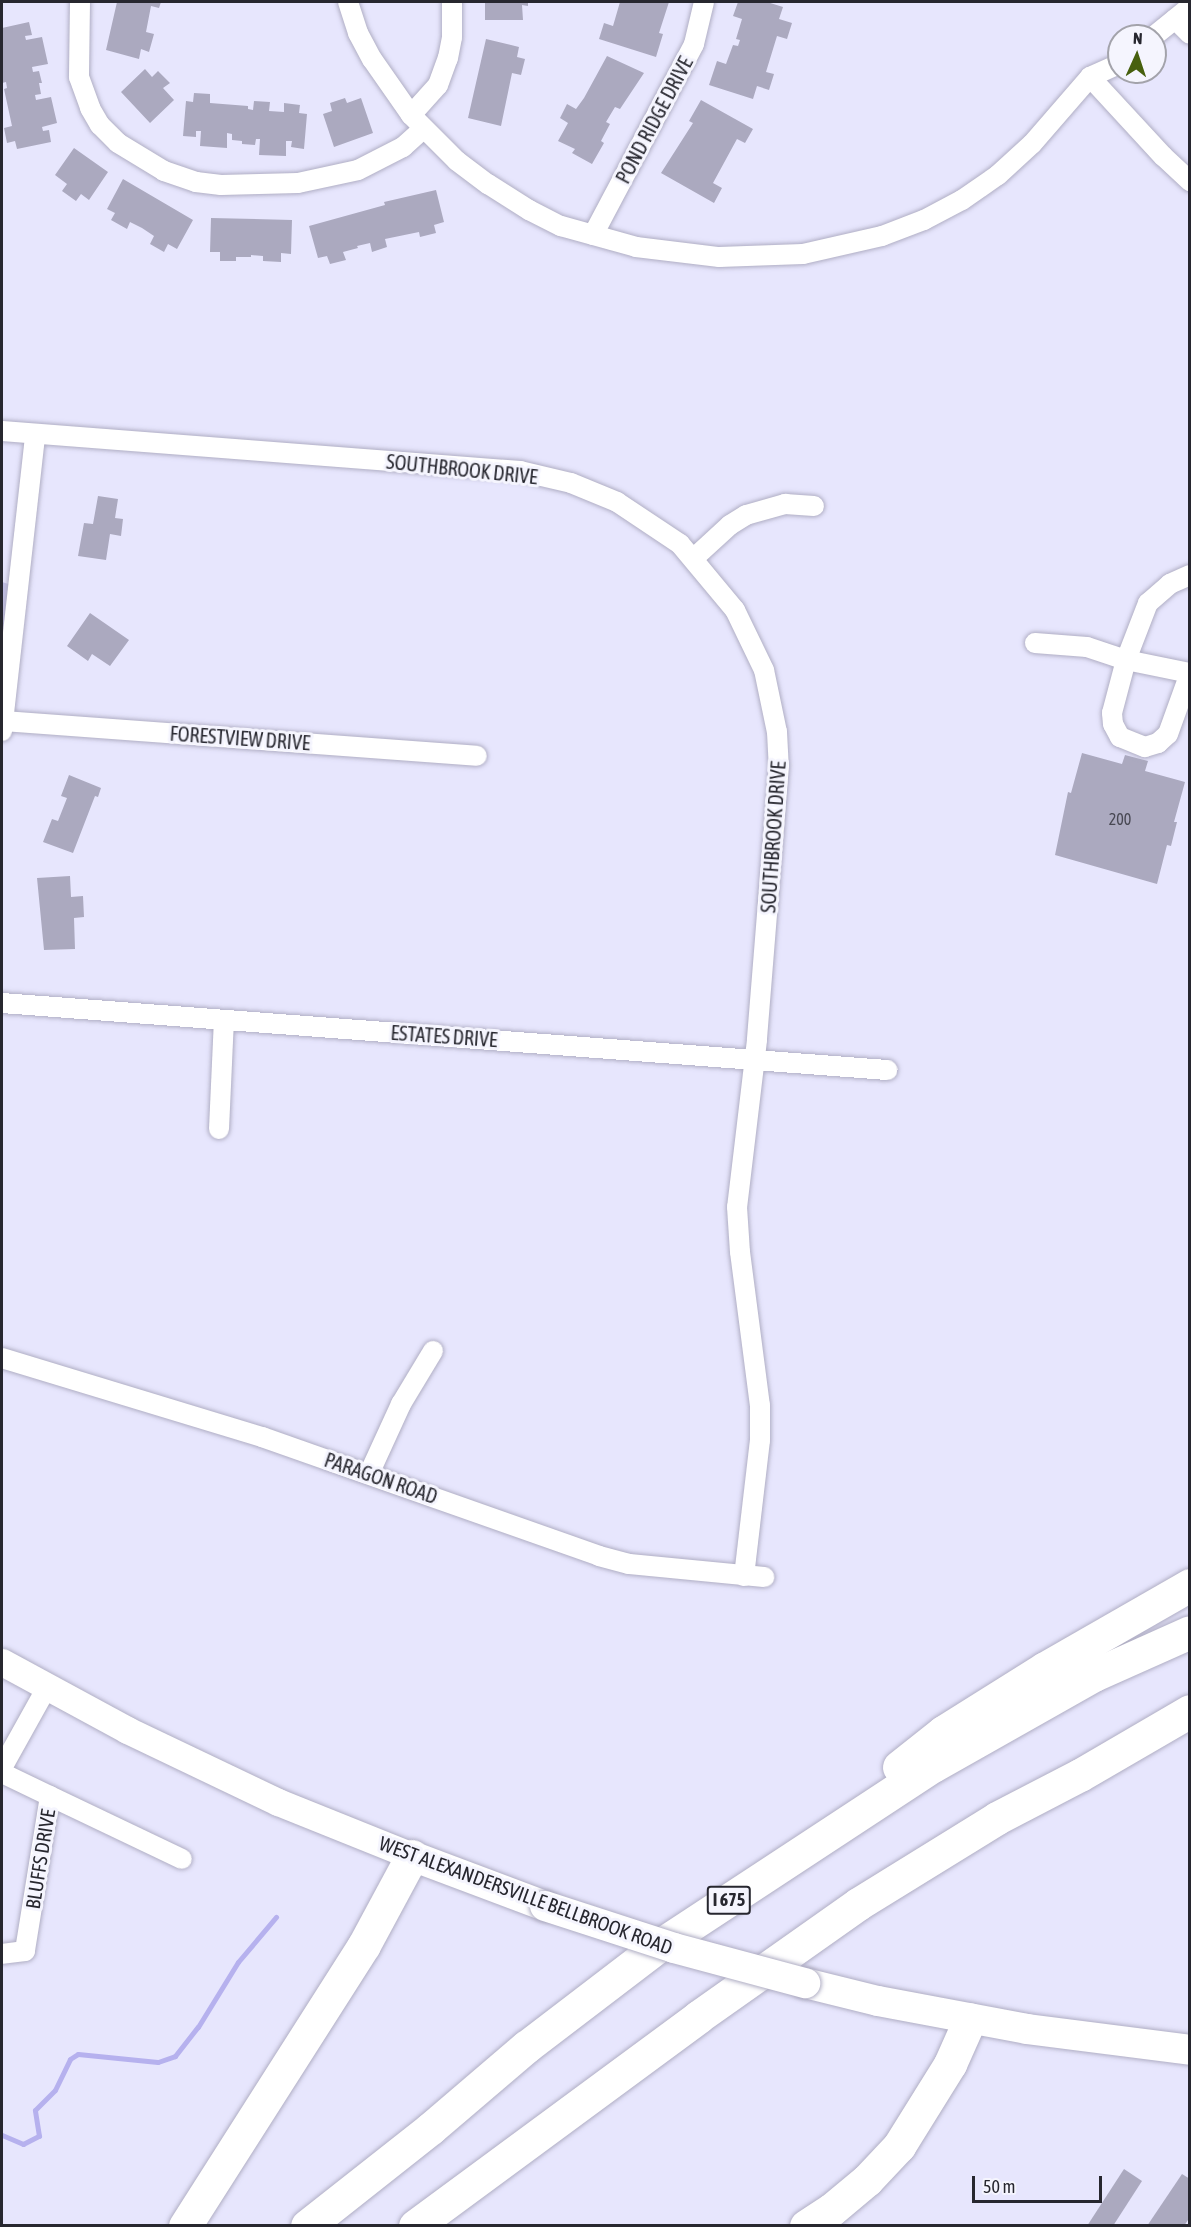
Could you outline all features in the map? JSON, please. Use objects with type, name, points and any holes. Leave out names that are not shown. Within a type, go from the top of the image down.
[{"type":"highway","points":[[767,1875],[943,1732],[1054,1662],[1190,1585]]},
{"type":"highway","name":"I 675","points":[[307,2226],[431,2128],[554,2025],[657,1947],[933,1766],[1095,1675],[1190,1632]]},
{"type":"highway","points":[[415,2226],[670,2038],[858,1904],[997,1818],[1190,1711]]},
{"type":"highway","points":[[1080,1774],[1190,1730]]},
{"type":"highway","points":[[185,2226],[364,1946],[412,1856]]},
{"type":"highway","points":[[806,2226],[831,2210],[867,2180],[899,2146],[950,2064],[970,2019]]},
{"type":"main road","name":"WEST ALEXANDERSVILLE BELLBROOK ROAD","points":[[2,1662],[127,1730],[278,1802],[545,1906],[674,1948],[806,1983],[1027,2030],[1190,2050]]},
{"type":"street","points":[[80,2],[79,77],[90,108],[100,125],[118,143],[164,171],[196,182],[221,185],[298,183],[358,171],[403,147],[444,67],[452,37],[452,2]]},
{"type":"street","points":[[348,2],[358,33],[372,59],[417,122],[488,184],[559,224],[593,235],[636,247],[719,257],[803,254],[882,236],[924,220],[962,200],[998,175],[1032,144],[1090,77],[1107,69]]},
{"type":"street","name":"POND RIDGE DRIVE","points":[[593,235],[694,44],[704,2]]},
{"type":"street","points":[[1167,25],[1182,13],[1190,34]]},
{"type":"street","points":[[1090,77],[1155,148],[1190,181]]},
{"type":"street","name":"SOUTHBROOK DRIVE","points":[[2,432],[520,471],[589,489],[617,502],[680,544],[735,610],[752,642],[772,700],[779,765],[775,835],[754,1059],[737,1207],[740,1252],[760,1405],[760,1440],[744,1576]]},
{"type":"street","points":[[2,726],[35,435]]},
{"type":"street","points":[[694,558],[730,525],[746,515],[785,504],[814,506]]},
{"type":"street","points":[[1035,643],[1087,647],[1126,660],[1190,673],[1168,734],[1158,743],[1145,747],[1120,737],[1113,724],[1112,713],[1126,660],[1148,603],[1170,584],[1190,575]]},
{"type":"street","name":"FORESTVIEW DRIVE","points":[[2,726],[477,756]]},
{"type":"street","name":"ESTATES DRIVE","points":[[2,1003],[887,1070]]},
{"type":"street","points":[[219,1129],[224,1020]]},
{"type":"street","points":[[369,1474],[400,1404],[434,1351]]},
{"type":"street","name":"PARAGON ROAD","points":[[2,1358],[262,1437],[598,1556],[629,1564],[764,1577]]},
{"type":"street","points":[[2,1768],[47,1687]]},
{"type":"street","name":"BLUFFS DRIVE","points":[[2,1773],[50,1796],[25,1951],[2,1954]]},
{"type":"street","points":[[50,1796],[182,1859]]},
{"type":"shaded area","points":[[2,582],[18,587],[2,731]]},
{"type":"building","points":[[117,2],[161,2],[159,8],[151,6],[146,32],[154,34],[149,52],[141,49],[139,59],[106,50]]},
{"type":"building","points":[[485,2],[528,2],[528,6],[522,5],[523,20],[485,20]]},
{"type":"building","points":[[620,2],[669,2],[659,33],[663,34],[656,57],[599,39],[604,23],[613,26]]},
{"type":"building","points":[[738,2],[767,2],[783,7],[779,19],[792,23],[787,39],[777,36],[766,72],[774,74],[769,90],[757,86],[753,99],[709,85],[717,61],[726,64],[733,45],[738,46],[740,40],[736,39],[742,19],[733,16]]},
{"type":"building","points":[[29,22],[32,35],[25,36],[26,40],[42,37],[48,64],[32,67],[33,72],[39,71],[42,83],[39,83],[41,94],[35,95],[36,100],[51,97],[57,123],[42,127],[43,131],[49,130],[51,142],[17,149],[15,141],[7,143],[4,128],[12,126],[4,89],[7,88],[6,82],[2,83],[2,28]]},
{"type":"building","points":[[486,39],[519,47],[517,57],[525,59],[521,75],[512,73],[501,126],[468,118]]},
{"type":"building","points":[[607,56],[644,73],[620,109],[615,107],[606,122],[610,124],[601,141],[604,143],[592,164],[572,153],[575,149],[558,141],[568,123],[560,118],[567,104],[576,109]]},
{"type":"building","points":[[145,69],[152,77],[158,71],[170,83],[163,88],[174,100],[150,123],[121,92]]},
{"type":"building","points":[[194,93],[210,94],[210,103],[248,106],[248,109],[253,110],[254,101],[270,102],[269,111],[284,112],[284,103],[300,105],[299,113],[307,114],[304,149],[291,147],[292,141],[286,141],[286,156],[259,155],[260,139],[256,139],[255,145],[242,144],[242,141],[232,140],[232,134],[227,133],[227,148],[200,146],[201,131],[196,131],[196,137],[183,136],[186,101],[193,102]]},
{"type":"building","points":[[345,98],[347,103],[361,98],[373,133],[334,147],[323,114],[332,111],[330,103]]},
{"type":"building","points":[[701,100],[753,129],[745,143],[737,139],[713,183],[722,188],[714,203],[661,173],[693,123],[689,121]]},
{"type":"building","points":[[74,148],[108,172],[89,200],[81,194],[76,201],[62,191],[67,184],[55,175]]},
{"type":"building","points":[[123,179],[193,220],[177,249],[168,244],[164,252],[150,244],[154,236],[142,228],[130,222],[127,229],[111,220],[115,213],[107,209]]},
{"type":"building","points":[[436,190],[444,222],[434,225],[436,233],[420,237],[419,232],[385,239],[387,247],[372,252],[370,243],[357,246],[358,248],[343,252],[346,260],[330,264],[327,256],[318,258],[309,226],[385,205],[384,202]]},
{"type":"building","points":[[211,218],[292,220],[291,254],[281,253],[281,262],[263,261],[263,256],[251,255],[251,257],[236,257],[236,261],[220,261],[220,252],[210,252]]},
{"type":"building","points":[[98,496],[118,499],[115,518],[123,519],[121,536],[110,534],[106,560],[78,556],[84,523],[93,524]]},
{"type":"building","points":[[90,613],[129,640],[110,666],[92,654],[88,661],[67,646]]},
{"type":"building","points":[[1082,753],[1122,764],[1125,755],[1148,761],[1145,771],[1185,782],[1174,822],[1177,822],[1171,846],[1167,845],[1157,884],[1055,855],[1068,792],[1071,793]]},
{"type":"building","points":[[69,775],[101,788],[98,797],[95,796],[73,853],[43,842],[52,819],[58,821],[67,798],[61,796]]},
{"type":"building","points":[[70,876],[71,897],[83,896],[84,917],[74,918],[75,949],[44,950],[37,878]]},
{"type":"building","points":[[1124,2169],[1142,2181],[1113,2226],[1087,2226]]},
{"type":"building","points":[[1182,2174],[1190,2179],[1190,2217],[1184,2226],[1147,2226]]},
{"type":"waterway","points":[[2,2135],[23,2144],[39,2136],[35,2110],[55,2090],[70,2059],[78,2054],[158,2062],[175,2056],[198,2027],[238,1962],[276,1917]]}]
